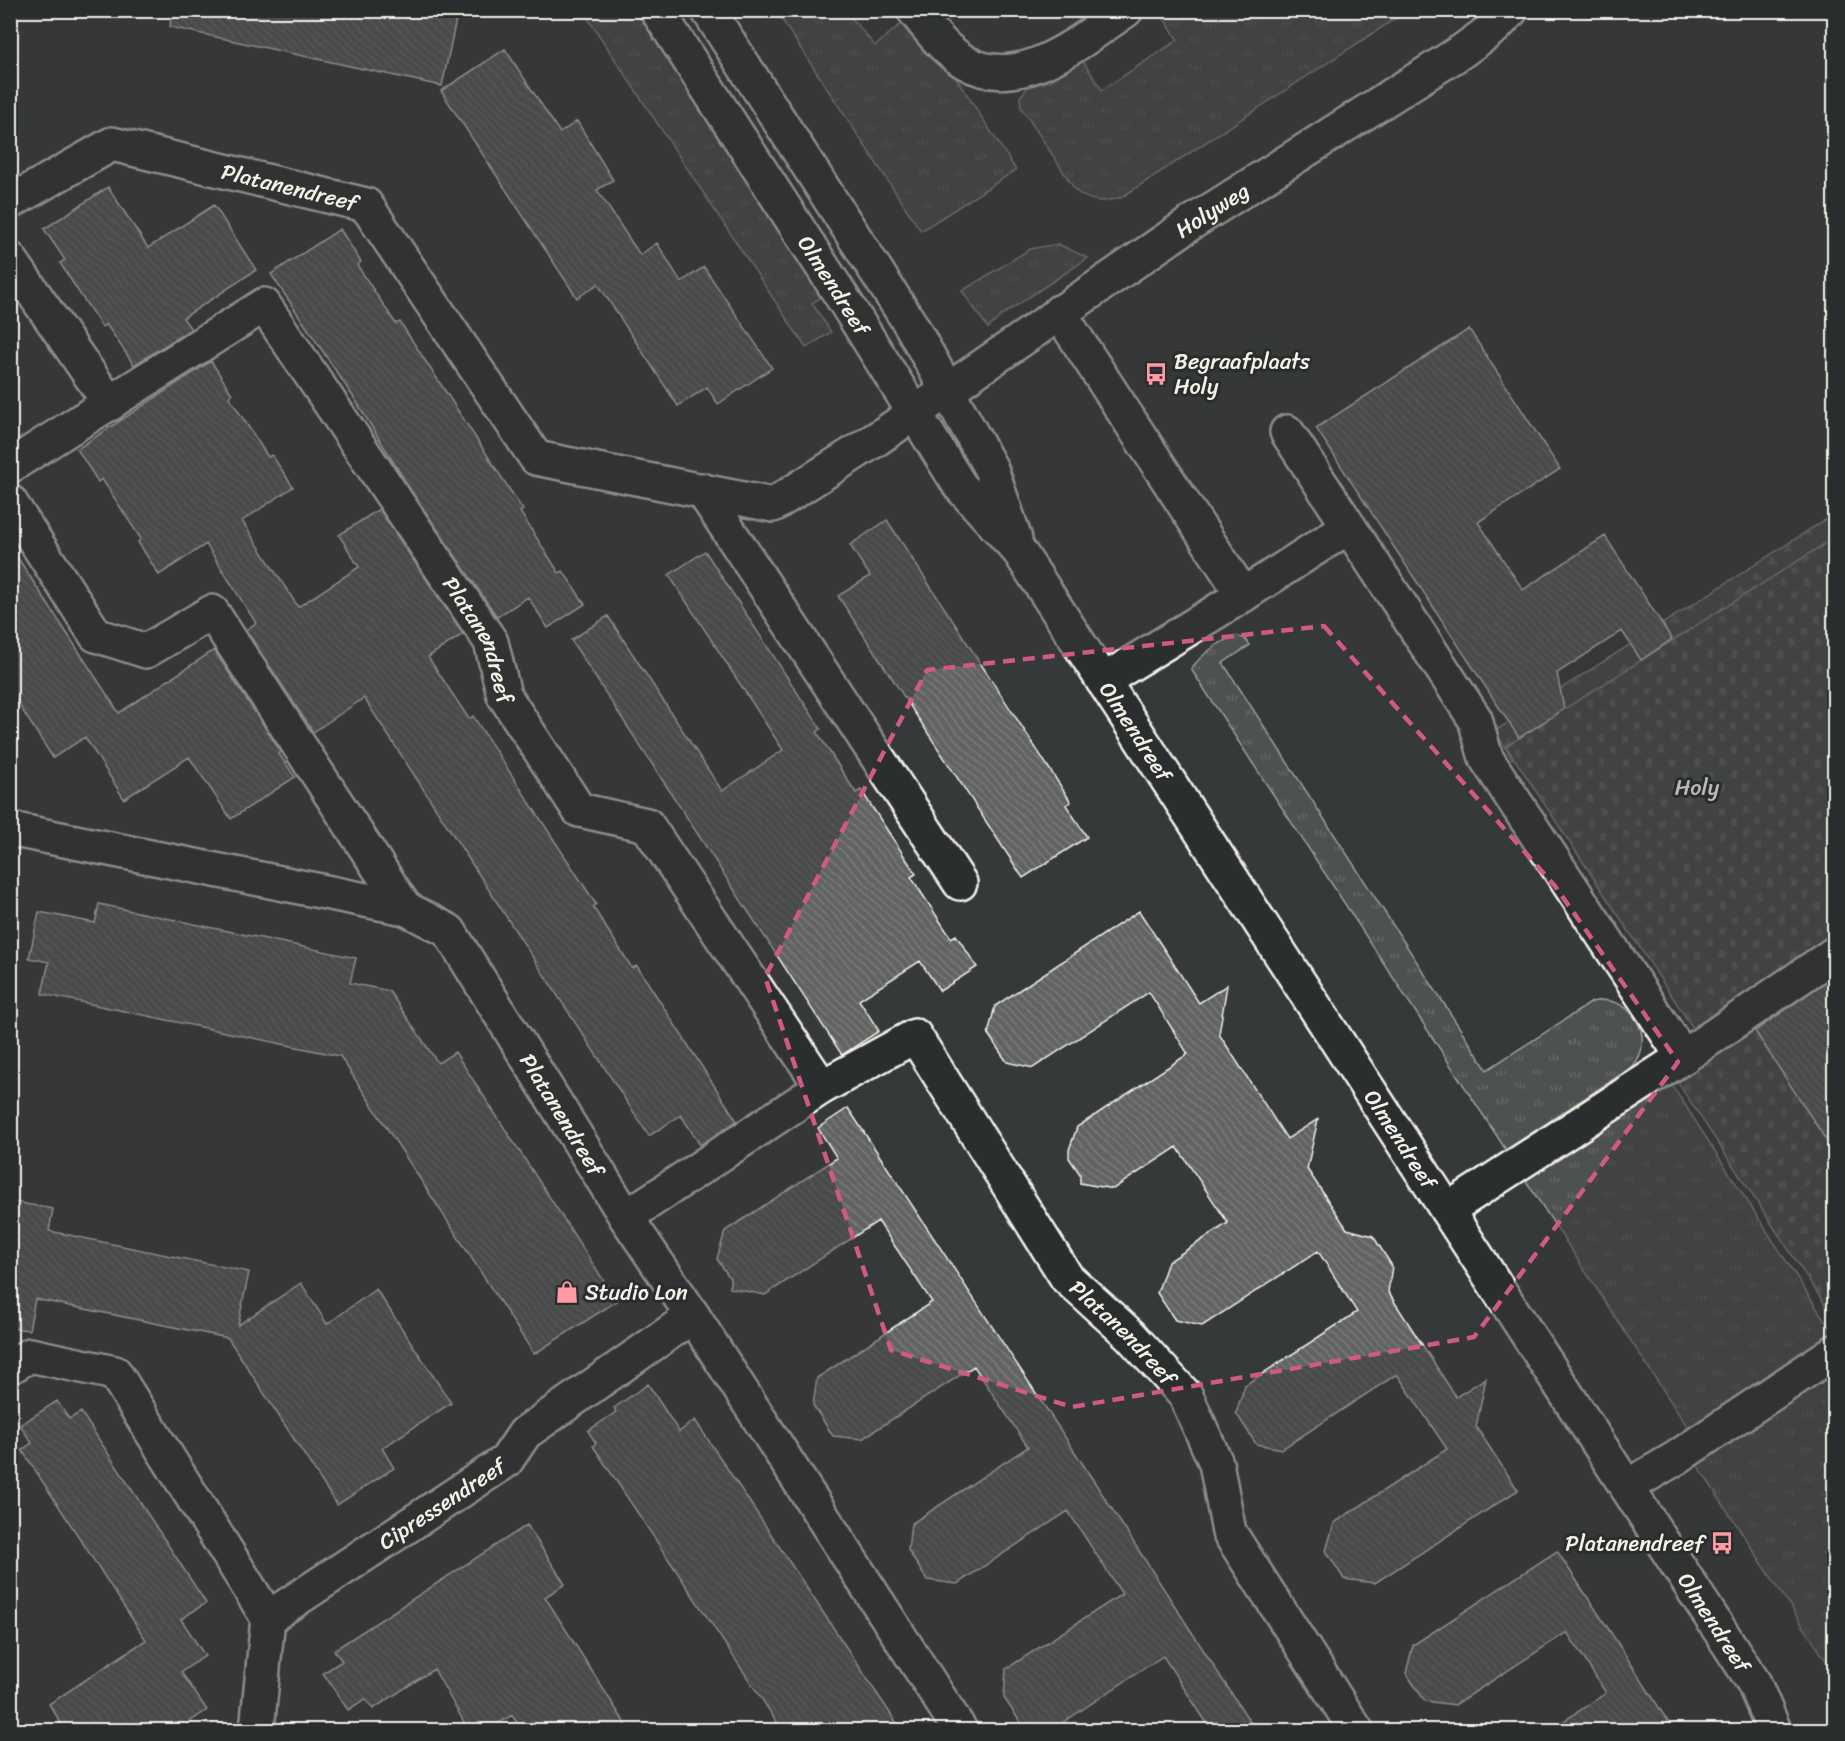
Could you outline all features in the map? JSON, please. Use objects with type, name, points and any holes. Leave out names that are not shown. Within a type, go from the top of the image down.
[{"type":"street","name":"Olmendreef","points":[[657,10],[842,297],[960,486],[1019,551],[1627,1487],[1754,1683],[1774,1731]]},
{"type":"street","name":"Olmendreef","points":[[708,10],[912,325],[991,469],[1019,551]]},
{"type":"street","points":[[914,10],[939,42],[966,63],[988,70],[1016,72],[1051,60],[1126,10]]},
{"type":"street","name":"Holyweg","points":[[913,413],[1191,223],[1462,51],[1495,27],[1511,10]]},
{"type":"street","name":"Platanendreef","points":[[10,202],[112,144],[366,205],[536,458],[773,505],[913,413]]},
{"type":"street","points":[[10,258],[110,404]]},
{"type":"street","name":"Platanendreef","points":[[10,466],[264,305],[491,642],[504,695],[579,810],[646,825],[822,1087]]},
{"type":"street","points":[[1059,312],[1244,595]]},
{"type":"street","points":[[1287,432],[1475,719],[1486,758],[1683,1057]]},
{"type":"street","points":[[702,490],[960,883]]},
{"type":"street","name":"Platanendreef","points":[[10,502],[96,635],[146,651],[212,612],[405,908]]},
{"type":"street","points":[[1102,681],[1244,595],[1348,527]]},
{"type":"street","name":"Platanendreef","points":[[10,829],[405,908],[449,931],[626,1217],[693,1316],[951,1727]]},
{"type":"street","points":[[1447,1210],[1683,1057],[1834,954]]},
{"type":"street","name":"Platanendreef","points":[[626,1217],[822,1087],[915,1036],[1067,1278],[1130,1335],[1186,1396],[1216,1463],[1229,1532],[1356,1731]]},
{"type":"street","name":"Cipressendreef","points":[[268,1618],[506,1461],[525,1433],[693,1316]]},
{"type":"street","points":[[1627,1487],[1676,1458],[1834,1352]]},
{"type":"street","points":[[10,1366],[30,1355],[115,1373],[268,1618],[257,1731]]},
{"type":"highlighted area","points":[[1324,626],[1555,886],[1678,1062],[1474,1337],[1072,1407],[891,1350],[765,977],[927,670]]},
{"type":"green space","points":[[583,11],[638,11],[823,296],[812,303],[831,332],[806,348]]},
{"type":"green space","points":[[776,11],[846,11],[875,46],[901,24],[927,55],[955,76],[1016,170],[921,231]]},
{"type":"green space","points":[[1159,11],[1407,11],[1122,197],[1103,201],[1092,200],[1076,191],[1021,107],[1020,97],[1028,87],[1050,81],[1083,61],[1102,90],[1178,40]]},
{"type":"green space","points":[[1058,244],[1088,258],[1002,315],[988,328],[962,291],[1030,249]]},
{"type":"green space","points":[[1834,514],[1834,557],[1512,759],[1495,731]]},
{"type":"green space","name":"Holy","points":[[1834,538],[1834,1318],[1676,1080],[1695,1031],[1506,746]]},
{"type":"green space","points":[[1237,636],[1244,638],[1250,645],[1223,663],[1487,1070],[1592,1002],[1605,1000],[1618,1003],[1628,1010],[1641,1031],[1640,1055],[1632,1067],[1506,1150],[1191,669],[1211,649]]},
{"type":"green space","points":[[1670,1082],[1833,1333],[1688,1428],[1524,1178]]},
{"type":"green space","points":[[1834,1366],[1834,1673],[1696,1463]]},
{"type":"building","points":[[172,10],[458,10],[442,86],[170,27]]},
{"type":"building","points":[[505,49],[560,133],[577,121],[613,180],[597,190],[640,255],[657,243],[681,282],[704,267],[772,368],[718,404],[707,387],[678,406],[598,284],[577,298],[441,91]]},
{"type":"building","points":[[108,187],[148,248],[214,205],[256,270],[183,318],[191,329],[134,365],[106,324],[102,327],[80,294],[60,263],[65,260],[44,229]]},
{"type":"building","points":[[340,229],[361,262],[357,265],[396,324],[400,322],[523,510],[520,512],[559,573],[563,571],[585,604],[548,628],[528,597],[497,617],[410,489],[354,398],[271,274]]},
{"type":"building","points":[[1469,329],[1560,469],[1478,522],[1523,590],[1605,536],[1672,639],[1641,660],[1622,631],[1557,673],[1564,709],[1519,738],[1316,428]]},
{"type":"building","points":[[211,361],[232,394],[229,397],[268,457],[272,455],[293,487],[242,521],[298,607],[359,567],[339,535],[379,509],[463,634],[428,657],[469,719],[473,716],[596,904],[593,907],[632,968],[637,966],[737,1121],[700,1145],[681,1115],[649,1136],[364,698],[313,732],[246,630],[256,623],[206,544],[159,575],[138,542],[141,539],[102,479],[98,482],[77,449]]},
{"type":"building","points":[[887,520],[1071,802],[1066,805],[1087,837],[1023,878],[838,596],[870,576],[850,545]]},
{"type":"building","points":[[10,546],[119,713],[214,650],[295,777],[231,819],[189,757],[124,799],[85,737],[53,758],[10,691]]},
{"type":"building","points":[[705,551],[821,729],[817,732],[856,793],[861,790],[916,874],[911,877],[951,938],[956,935],[977,967],[940,991],[920,961],[859,1000],[879,1031],[842,1055],[571,640],[608,616],[722,791],[783,750],[669,575]]},
{"type":"building","points":[[99,904],[356,958],[350,983],[389,991],[438,1063],[455,1052],[617,1301],[534,1354],[340,1056],[42,994],[49,962],[29,958],[39,912],[95,923]]},
{"type":"building","points":[[1139,911],[1199,1003],[1227,985],[1219,1034],[1287,1139],[1318,1119],[1307,1169],[1347,1229],[1373,1236],[1392,1266],[1388,1292],[1456,1397],[1486,1378],[1476,1427],[1518,1490],[1375,1583],[1344,1579],[1326,1551],[1334,1523],[1447,1449],[1397,1374],[1282,1449],[1256,1444],[1236,1413],[1245,1385],[1357,1312],[1318,1251],[1202,1326],[1175,1320],[1157,1293],[1168,1262],[1228,1223],[1177,1147],[1113,1189],[1080,1183],[1080,1174],[1069,1158],[1069,1150],[1077,1127],[1188,1054],[1149,992],[1033,1068],[1007,1062],[988,1034],[995,1006]]},
{"type":"building","points":[[1834,976],[1834,1152],[1755,1031]]},
{"type":"building","points":[[848,1108],[1256,1731],[1212,1731],[1163,1656],[1053,1729],[1023,1726],[1004,1698],[1006,1669],[1122,1594],[1068,1511],[957,1584],[927,1580],[908,1550],[911,1524],[1028,1447],[974,1366],[862,1439],[833,1436],[813,1405],[817,1378],[932,1302],[878,1221],[765,1295],[730,1288],[730,1278],[717,1259],[725,1231],[837,1158],[818,1128]]},
{"type":"building","points":[[10,1201],[53,1209],[49,1231],[249,1272],[238,1325],[301,1283],[327,1324],[376,1289],[451,1403],[382,1448],[394,1468],[337,1505],[228,1338],[35,1299],[29,1330],[10,1328]]},
{"type":"building","points":[[648,1384],[679,1432],[695,1420],[902,1731],[783,1731],[593,1446],[596,1443],[588,1431],[616,1412],[614,1408]]},
{"type":"building","points":[[57,1401],[69,1419],[81,1412],[206,1603],[181,1619],[205,1656],[181,1672],[207,1710],[176,1731],[66,1731],[49,1704],[146,1640],[22,1450],[32,1443],[20,1425]]},
{"type":"building","points":[[527,1525],[565,1584],[545,1597],[630,1731],[522,1731],[512,1715],[486,1731],[469,1731],[434,1669],[373,1709],[365,1699],[348,1710],[323,1673],[342,1661],[334,1650]]},
{"type":"building","points":[[1557,1551],[1674,1731],[1549,1731],[1606,1693],[1567,1632],[1455,1705],[1425,1701],[1406,1673],[1413,1645]]},
{"type":"place","name":"Begraafplaats Holy","points":[[1156,374]]},
{"type":"place","name":"Studio Lon","points":[[567,1292]]},
{"type":"place","name":"Platanendreef","points":[[1722,1543]]}]
